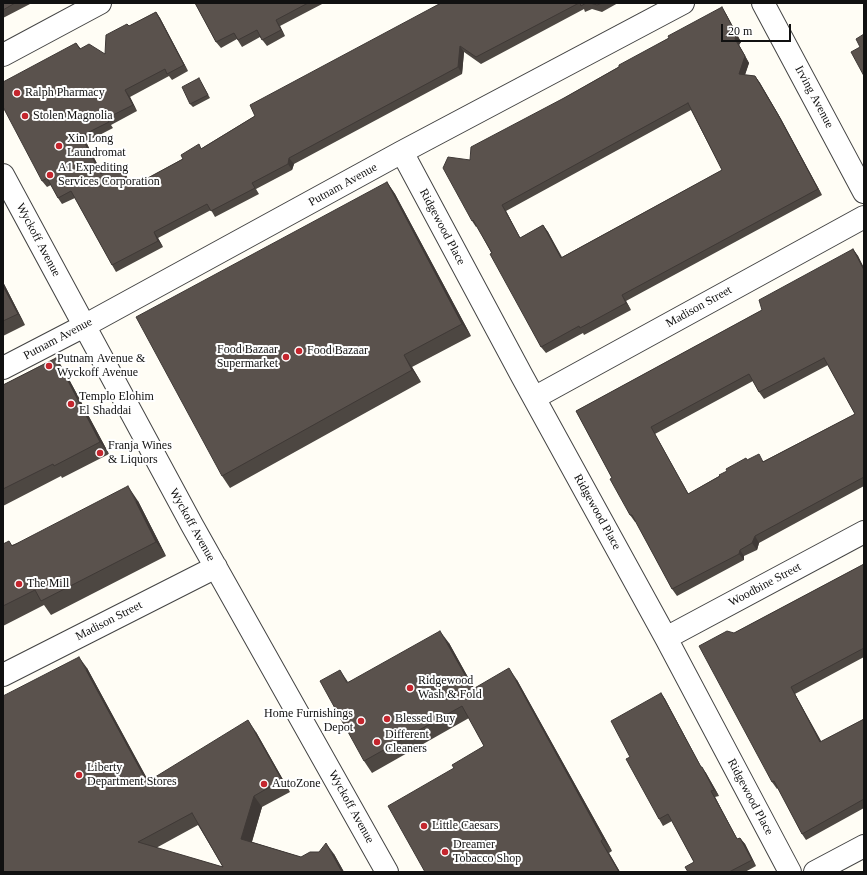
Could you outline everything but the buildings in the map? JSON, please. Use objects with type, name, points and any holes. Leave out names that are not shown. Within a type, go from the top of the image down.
[{"type":"street","points":[[3,55],[100,3]]},
{"type":"street","name":"Putnam Avenue","points":[[3,368],[84,326],[402,152],[683,3]]},
{"type":"street","name":"Irving Avenue","points":[[763,3],[864,192]]},
{"type":"street","name":"Ridgewood Place","points":[[402,152],[534,398],[666,638],[790,872]]},
{"type":"street","name":"Wyckoff Avenue","points":[[3,175],[216,566],[387,872]]},
{"type":"street","name":"Madison Street","points":[[534,398],[864,217]]},
{"type":"street","name":"Woodbine Street","points":[[666,638],[864,532]]},
{"type":"street","name":"Madison Street","points":[[3,675],[216,566]]},
{"type":"street","points":[[815,872],[864,846]]},
{"type":"place","name":"Ralph Pharmacy","points":[[17,93]]},
{"type":"place","name":"Stolen Magnolia","points":[[25,116]]},
{"type":"place","name":"Xin Long Laundromat","points":[[59,146]]},
{"type":"place","name":"A1 Expediting Services Corporation","points":[[50,175]]},
{"type":"place","name":"Food Bazaar","points":[[299,351]]},
{"type":"place","name":"Food Bazaar Supermarket","points":[[286,357]]},
{"type":"place","name":"Putnam Avenue & Wyckoff Avenue","points":[[49,366]]},
{"type":"place","name":"Templo Elohim El Shaddai","points":[[71,404]]},
{"type":"place","name":"Franja Wines & Liquors","points":[[100,453]]},
{"type":"place","name":"The Mill","points":[[19,584]]},
{"type":"place","name":"Ridgewood Wash & Fold","points":[[410,688]]},
{"type":"place","name":"Blessed Buy","points":[[387,719]]},
{"type":"place","name":"Home Furnishings Depot","points":[[361,721]]},
{"type":"place","name":"Different Cleaners","points":[[377,742]]},
{"type":"place","name":"Liberty Department Stores","points":[[79,775]]},
{"type":"place","name":"AutoZone","points":[[264,784]]},
{"type":"place","name":"Little Caesars","points":[[424,826]]},
{"type":"place","name":"Dreamer Tobacco Shop","points":[[445,852]]}]
